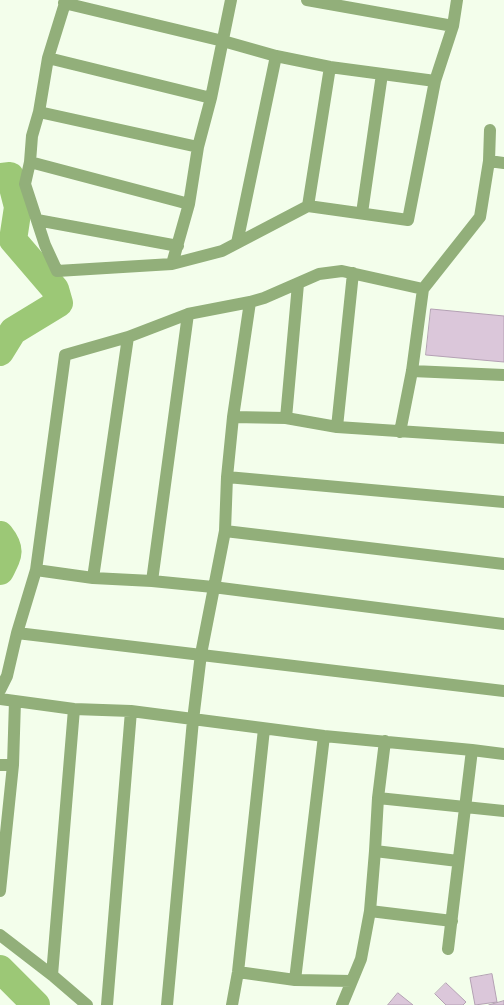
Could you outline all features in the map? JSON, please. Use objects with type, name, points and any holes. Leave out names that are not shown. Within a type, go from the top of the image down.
[{"type":"street","points":[[172,264],[189,204],[198,147],[211,98],[231,0]]},
{"type":"street","points":[[307,0],[453,26]]},
{"type":"street","points":[[435,81],[330,67],[276,56],[223,41],[65,2],[48,58],[40,112],[32,136],[30,162],[26,184],[45,245],[57,271],[172,264],[222,251],[308,206],[408,220],[435,81],[453,26],[457,0]]},
{"type":"street","points":[[237,243],[276,56]]},
{"type":"street","points":[[48,58],[211,98]]},
{"type":"street","points":[[308,206],[330,67]]},
{"type":"street","points":[[362,213],[382,74]]},
{"type":"street","points":[[40,112],[198,147]]},
{"type":"street","points":[[400,432],[412,371],[423,289],[480,217],[490,161],[490,130]]},
{"type":"street","points":[[490,161],[504,163]]},
{"type":"street","points":[[30,162],[189,204]]},
{"type":"street","points":[[37,220],[178,246]]},
{"type":"street","points":[[0,690],[7,676],[17,633],[36,570],[65,355],[128,337],[188,314],[250,302],[298,284],[319,274],[342,271],[423,289]]},
{"type":"street","points":[[337,427],[353,273]]},
{"type":"street","points":[[286,418],[298,284]]},
{"type":"street","points":[[167,1005],[193,720],[201,654],[225,531],[227,477],[233,417],[250,302]]},
{"type":"street","points":[[152,581],[188,314]]},
{"type":"street","points":[[93,578],[128,337]]},
{"type":"street","points":[[412,371],[504,375]]},
{"type":"street","points":[[233,417],[286,418],[337,427],[504,438]]},
{"type":"street","points":[[227,477],[504,502]]},
{"type":"street","points":[[225,531],[504,564]]},
{"type":"street","points":[[36,570],[93,578],[152,581],[213,587],[504,624]]},
{"type":"street","points":[[17,633],[504,691]]},
{"type":"street","points":[[0,699],[74,709],[131,711],[324,736],[504,754]]},
{"type":"street","points":[[0,891],[3,820],[13,765],[15,701]]},
{"type":"street","points":[[52,975],[74,709]]},
{"type":"street","points":[[107,1005],[131,711]]},
{"type":"street","points":[[232,1005],[238,972],[264,729]]},
{"type":"street","points":[[295,980],[324,736]]},
{"type":"street","points":[[342,1005],[361,959],[370,911],[378,798],[385,741]]},
{"type":"street","points":[[448,949],[472,750]]},
{"type":"street","points":[[0,765],[13,765]]},
{"type":"street","points":[[378,798],[504,811]]},
{"type":"street","points":[[375,851],[458,861]]},
{"type":"street","points":[[370,911],[452,921]]},
{"type":"street","points":[[0,935],[52,975],[87,1005]]},
{"type":"street","points":[[238,972],[295,980],[352,982]]},
{"type":"building","points":[[431,309],[504,316],[504,362],[426,355]]},
{"type":"building","points":[[492,974],[497,1002],[475,1005],[470,978]]},
{"type":"building","points":[[446,983],[466,1002],[463,1005],[446,1005],[435,994]]},
{"type":"building","points":[[398,993],[413,1005],[388,1005]]},
{"type":"building","points":[[504,1001],[504,1005],[489,1005]]},
{"type":"waterway","points":[[0,177],[10,176],[18,207],[13,240],[55,289],[59,303],[13,331],[0,352]]},
{"type":"waterway","points":[[0,535],[4,540],[8,553],[0,571]]},
{"type":"waterway","points":[[0,969],[36,1005]]}]
